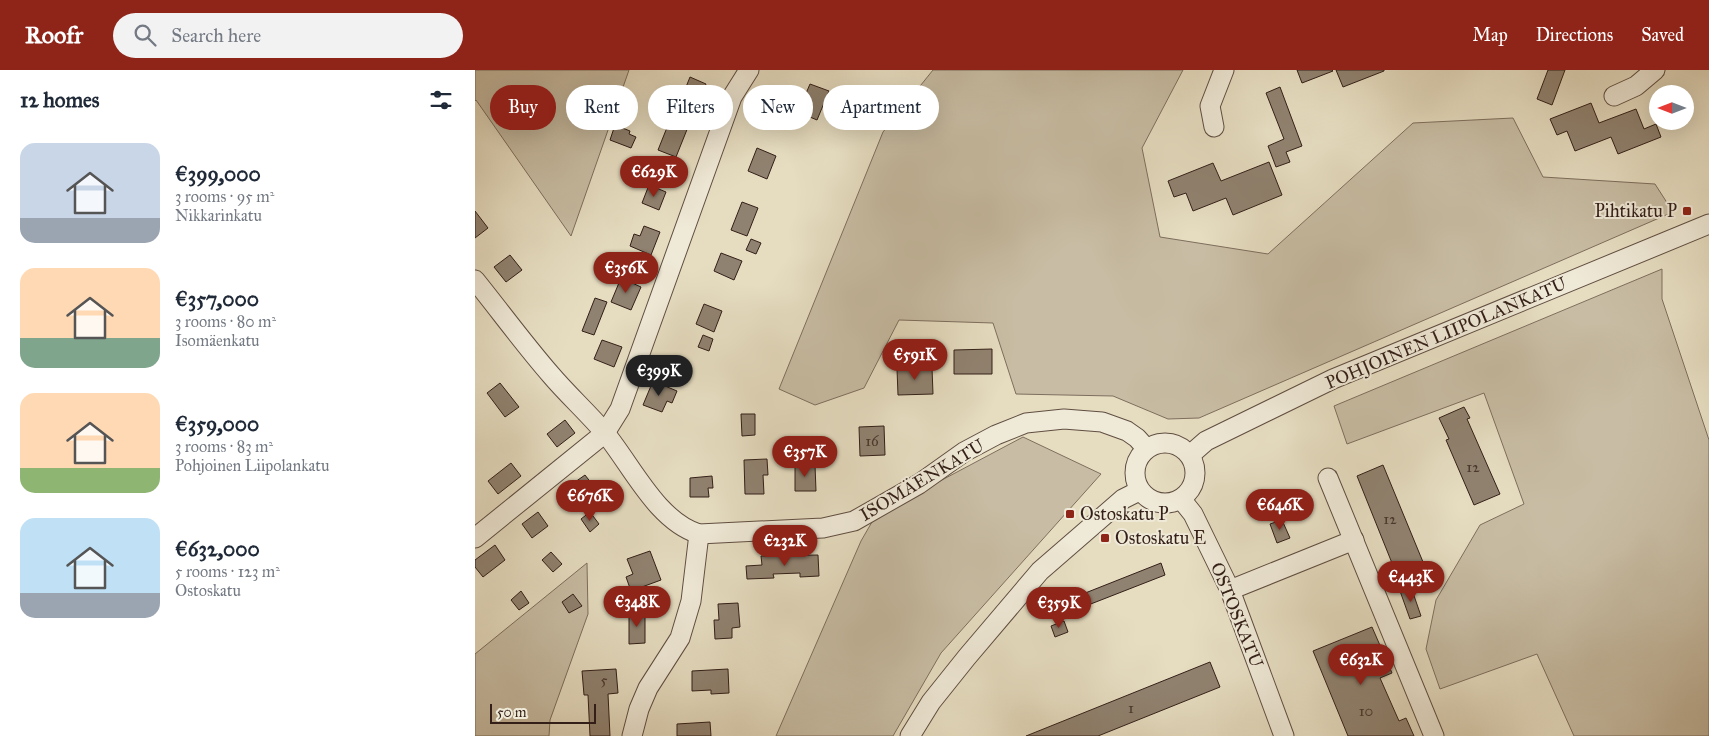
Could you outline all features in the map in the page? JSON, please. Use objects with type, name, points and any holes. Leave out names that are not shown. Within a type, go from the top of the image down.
[{"type":"street","points":[[475,538],[605,433],[620,409],[732,97],[749,70]]},
{"type":"street","points":[[1214,127],[1210,106],[1223,70]]},
{"type":"street","points":[[1614,96],[1636,86],[1655,70]]},
{"type":"street","name":"POHJOINEN LIIPOLANKATU","points":[[1190,455],[1205,441],[1333,379],[1709,224]]},
{"type":"street","points":[[475,280],[482,302],[605,433],[657,503],[687,530],[699,534],[691,601],[680,638],[648,688],[639,709],[632,736]]},
{"type":"street","name":"ISOMÄENKATU","points":[[699,534],[823,528],[854,521],[919,484],[964,452],[996,435],[1026,423],[1064,419],[1102,422],[1127,430],[1146,448]]},
{"type":"street","points":[[1159,442],[1167,442],[1177,445],[1190,455],[1195,467],[1195,478],[1189,492],[1181,499],[1171,503],[1160,504],[1147,498],[1139,491],[1134,477],[1137,459],[1146,448],[1159,442]]},
{"type":"street","points":[[1328,478],[1434,736]]},
{"type":"street","points":[[911,736],[937,695],[1040,571],[1123,499],[1139,491]]},
{"type":"street","name":"OSTOSKATU","points":[[1181,499],[1193,514],[1230,590],[1284,736]]},
{"type":"street","points":[[1230,590],[1354,540]]},
{"type":"shaded area","points":[[475,70],[629,70],[624,85],[566,85],[566,130],[608,130],[571,236],[497,130],[556,130],[556,85],[490,85],[490,120],[475,101]]},
{"type":"shaded area","points":[[933,70],[1183,70],[1142,148],[1160,237],[1268,254],[1413,123],[1513,118],[1543,177],[1655,184],[1673,212],[1199,418],[1168,419],[1113,396],[1016,394],[993,323],[899,320],[864,388],[815,405],[779,389],[883,132],[885,130],[939,130],[939,85],[921,85]]},
{"type":"shaded area","points":[[1662,269],[1662,299],[1709,440],[1709,736],[1574,736],[1537,654],[1440,689],[1426,649],[1436,600],[1480,525],[1524,504],[1484,393],[1347,444],[1334,406]]},
{"type":"shaded area","points":[[1023,437],[1101,474],[941,653],[893,736],[776,736],[861,541],[876,515]]},
{"type":"shaded area","points":[[587,563],[588,614],[550,720],[549,736],[475,736],[475,654]]},
{"type":"building","points":[[1297,70],[1332,70],[1333,71],[1302,83]]},
{"type":"building","points":[[1336,70],[1384,70],[1384,71],[1343,87]]},
{"type":"building","points":[[1548,70],[1565,70],[1552,105],[1537,99]]},
{"type":"building","points":[[690,77],[706,84],[706,85],[687,85]]},
{"type":"building","points":[[813,85],[823,89],[823,106],[817,120],[813,118]]},
{"type":"building","points":[[1280,87],[1302,146],[1286,152],[1290,162],[1276,167],[1268,146],[1284,139],[1266,93]]},
{"type":"building","points":[[1591,103],[1599,123],[1636,109],[1644,129],[1649,127],[1649,130],[1658,130],[1661,137],[1618,154],[1611,137],[1575,151],[1567,131],[1557,135],[1550,119]]},
{"type":"building","points":[[613,130],[628,130],[630,131],[629,134],[636,137],[631,148],[610,140]]},
{"type":"building","points":[[666,130],[687,130],[676,157],[658,150]]},
{"type":"building","points":[[757,148],[776,156],[767,179],[748,171]]},
{"type":"building","points":[[1269,162],[1282,195],[1233,215],[1226,198],[1193,211],[1186,193],[1174,197],[1168,181],[1213,163],[1221,181]]},
{"type":"building","points":[[649,185],[666,192],[659,210],[642,203]]},
{"type":"building","points":[[742,202],[758,208],[747,236],[731,230]]},
{"type":"building","points":[[475,211],[488,228],[475,238]]},
{"type":"building","points":[[644,226],[660,232],[651,255],[630,246],[634,234],[640,236]]},
{"type":"building","points":[[751,239],[761,243],[756,254],[746,250]]},
{"type":"building","points":[[721,253],[742,261],[734,280],[714,271]]},
{"type":"building","points":[[510,255],[522,270],[506,282],[494,267]]},
{"type":"building","points":[[621,278],[641,287],[631,310],[611,302]]},
{"type":"building","points":[[595,298],[607,302],[594,335],[582,331]]},
{"type":"building","points":[[704,304],[722,311],[714,332],[696,324]]},
{"type":"building","points":[[703,335],[713,339],[709,351],[698,347]]},
{"type":"building","points":[[602,340],[622,347],[614,367],[594,359]]},
{"type":"building","points":[[992,349],[992,374],[954,374],[954,350]]},
{"type":"building","points":[[932,368],[933,394],[898,395],[897,369]]},
{"type":"building","points":[[653,381],[677,391],[672,403],[667,401],[662,412],[643,405]]},
{"type":"building","points":[[500,383],[519,407],[505,417],[487,393]]},
{"type":"building","points":[[1464,407],[1470,418],[1467,419],[1500,494],[1474,505],[1446,440],[1449,439],[1439,418]]},
{"type":"building","points":[[741,414],[755,414],[755,435],[742,436]]},
{"type":"building","points":[[565,420],[575,433],[557,447],[547,434]]},
{"type":"building","points":[[884,426],[885,455],[860,456],[859,427]]},
{"type":"building","points":[[767,459],[768,475],[763,475],[764,494],[745,494],[744,460]]},
{"type":"building","points":[[511,463],[521,476],[498,494],[488,481]]},
{"type":"building","points":[[815,465],[816,491],[795,491],[795,466]]},
{"type":"building","points":[[1383,465],[1423,562],[1396,573],[1357,476]]},
{"type":"building","points":[[585,475],[595,488],[589,494],[592,498],[582,506],[568,487]]},
{"type":"building","points":[[712,476],[713,488],[708,488],[709,497],[690,497],[690,478]]},
{"type":"building","points":[[538,512],[548,526],[532,538],[522,524]]},
{"type":"building","points":[[590,512],[599,524],[590,532],[581,519]]},
{"type":"building","points":[[1282,520],[1290,538],[1277,543],[1270,524]]},
{"type":"building","points":[[495,545],[505,560],[483,577],[475,567],[475,560]]},
{"type":"building","points":[[650,551],[661,580],[631,591],[626,577],[633,574],[627,559]]},
{"type":"building","points":[[551,552],[562,564],[553,572],[542,560]]},
{"type":"building","points":[[818,555],[819,576],[800,577],[800,573],[773,574],[774,578],[747,579],[746,566],[762,565],[761,556]]},
{"type":"building","points":[[1161,563],[1165,575],[1060,616],[1055,605]]},
{"type":"building","points":[[1411,587],[1421,616],[1410,619],[1400,591]]},
{"type":"building","points":[[521,591],[529,603],[519,610],[511,600]]},
{"type":"building","points":[[573,594],[582,606],[569,613],[562,602]]},
{"type":"building","points":[[738,603],[740,627],[732,628],[732,638],[715,639],[714,620],[719,620],[718,604]]},
{"type":"building","points":[[645,612],[645,643],[629,644],[629,613]]},
{"type":"building","points":[[1064,621],[1068,632],[1055,637],[1051,626]]},
{"type":"building","points":[[1372,627],[1392,673],[1380,678],[1399,721],[1406,718],[1414,736],[1348,736],[1313,651]]},
{"type":"building","points":[[1210,662],[1220,687],[1098,736],[1026,736]]},
{"type":"building","points":[[616,669],[618,693],[608,694],[610,736],[590,736],[588,695],[584,695],[582,671]]},
{"type":"building","points":[[728,669],[729,693],[711,694],[711,690],[692,691],[692,671]]},
{"type":"building","points":[[710,722],[711,736],[677,736],[677,724]]},
{"type":"place","name":"Pihtikatu P","points":[[1687,211]]},
{"type":"place","name":"Ostoskatu P","points":[[1070,514]]},
{"type":"place","name":"Ostoskatu E","points":[[1105,538]]}]
